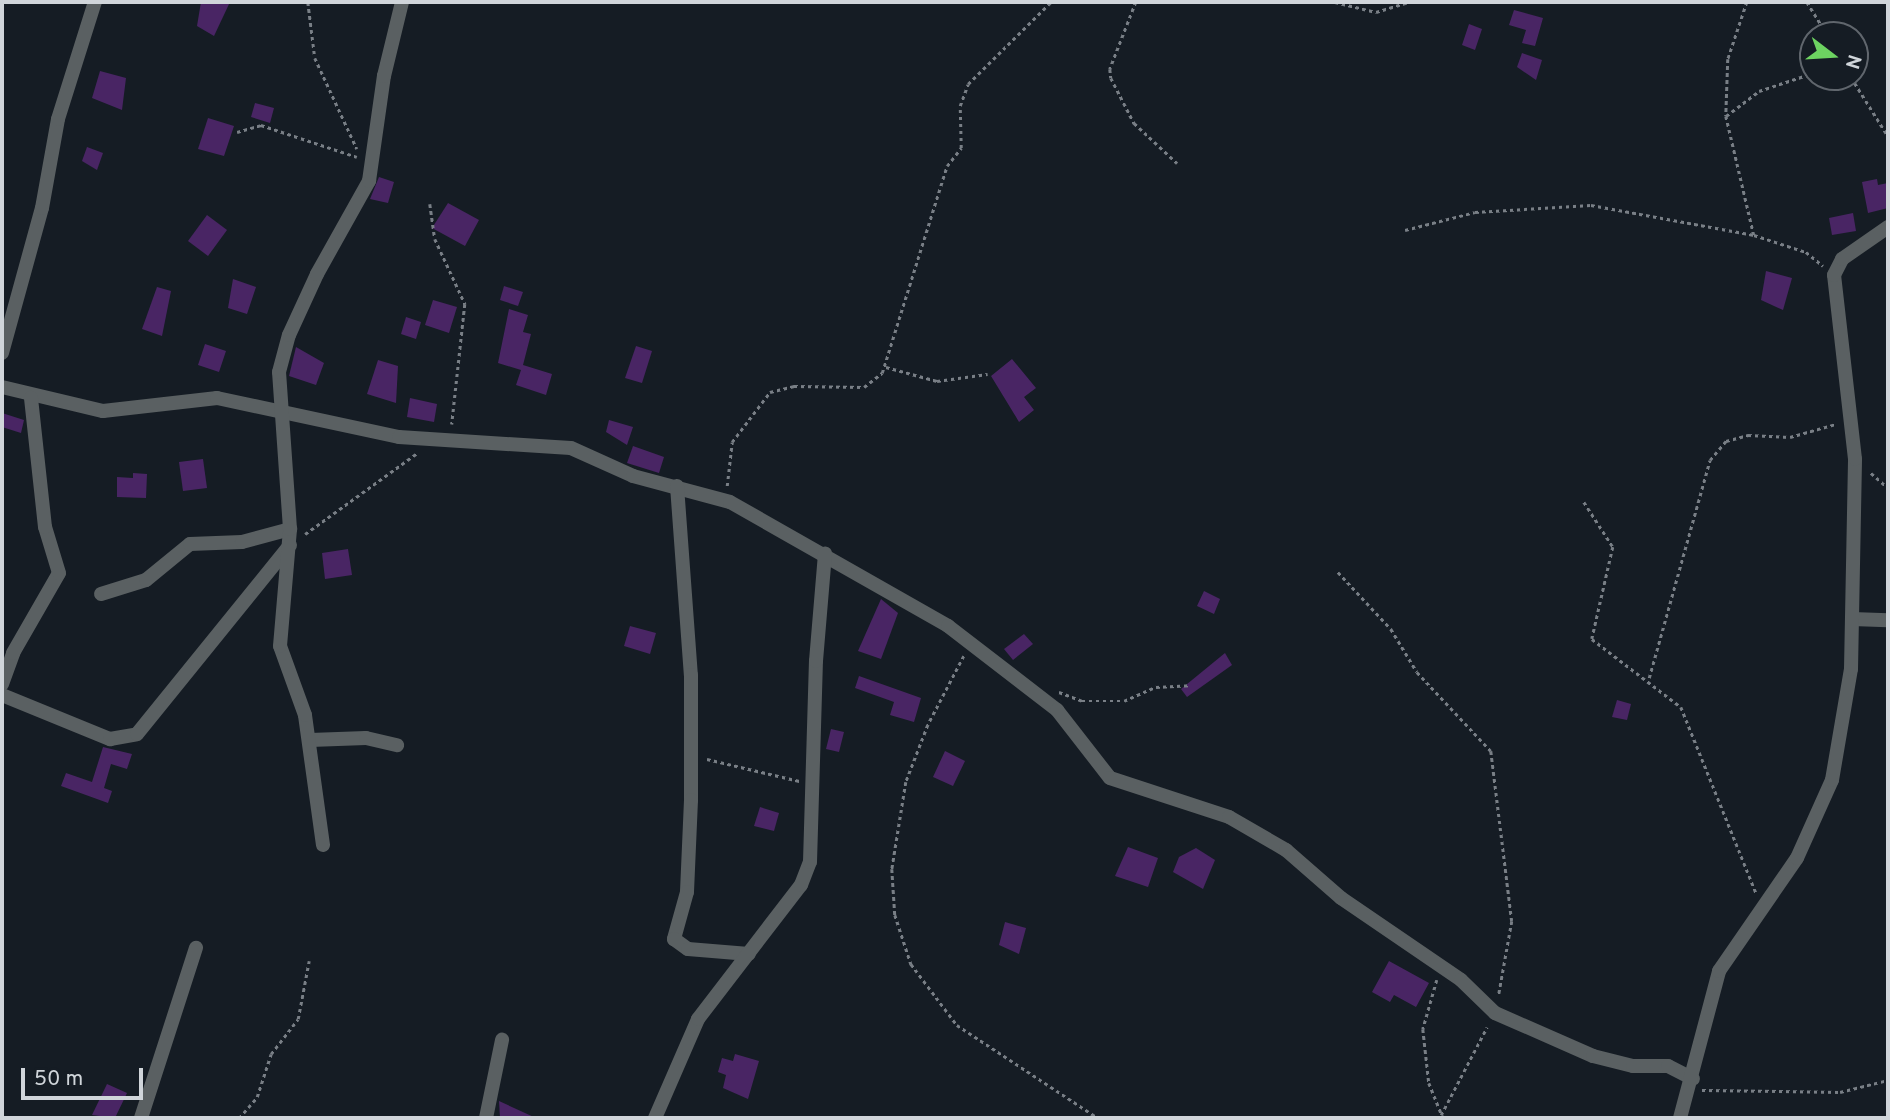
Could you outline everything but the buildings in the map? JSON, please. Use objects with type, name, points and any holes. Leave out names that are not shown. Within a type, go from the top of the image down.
[{"type":"street","points":[[2,353],[42,208],[58,120],[94,2]]},
{"type":"street","points":[[323,845],[310,740],[280,646],[290,529],[279,372],[289,335],[369,181],[384,76],[402,2]]},
{"type":"street","points":[[1680,1118],[1691,1086],[1705,1009],[1719,971],[1763,909],[1825,806],[1849,681],[1855,459],[1853,421],[1834,275],[1842,259],[1888,227]]},
{"type":"street","points":[[2,387],[32,398],[103,411],[217,398],[328,425],[429,438],[571,448],[633,477],[677,486],[730,502],[825,553],[971,643],[1031,689],[1068,722],[1084,752],[1110,778],[1208,809],[1259,833],[1442,967],[1494,1013],[1593,1056],[1633,1066],[1668,1066],[1691,1086]]},
{"type":"street","points":[[2,684],[13,653],[59,573],[45,527],[32,398]]},
{"type":"street","points":[[677,486],[691,675],[689,875],[674,939],[681,948],[748,954]]},
{"type":"street","points":[[101,594],[146,580],[190,544],[242,542],[290,529]]},
{"type":"street","points":[[2,695],[110,739],[137,734],[290,545]]},
{"type":"street","points":[[655,1118],[698,1019],[801,885],[810,862],[816,786],[815,683],[825,553]]},
{"type":"street","points":[[1852,619],[1888,620]]},
{"type":"street","points":[[310,740],[366,738],[397,745]]},
{"type":"street","points":[[141,1118],[196,948]]},
{"type":"street","points":[[486,1118],[502,1040]]},
{"type":"path","points":[[237,132],[261,125],[361,159],[315,58],[308,2]]},
{"type":"path","points":[[730,502],[728,455],[761,400],[794,386],[864,387],[886,367],[898,313],[947,166],[961,148],[960,106],[968,84],[1051,2]]},
{"type":"path","points":[[1136,2],[1110,69],[1111,78],[1134,122],[1177,163]]},
{"type":"path","points":[[1335,2],[1376,12],[1408,2]]},
{"type":"path","points":[[1747,2],[1728,59],[1726,116],[1754,235]]},
{"type":"path","points":[[1807,2],[1819,21]]},
{"type":"path","points":[[1726,116],[1759,91],[1799,78]]},
{"type":"path","points":[[1860,91],[1888,136]]},
{"type":"path","points":[[430,204],[435,239],[465,304],[454,438]]},
{"type":"path","points":[[1405,229],[1475,212],[1591,205],[1754,235],[1806,252],[1834,275]]},
{"type":"path","points":[[886,367],[937,382],[988,374]]},
{"type":"path","points":[[1649,678],[1710,460],[1726,441],[1748,435],[1790,437],[1853,421]]},
{"type":"path","points":[[290,545],[393,474],[429,438]]},
{"type":"path","points":[[1855,459],[1888,488]]},
{"type":"path","points":[[1584,502],[1613,547],[1592,639],[1609,656],[1649,678],[1681,707],[1763,909]]},
{"type":"path","points":[[1338,572],[1391,629],[1417,672],[1491,751],[1512,921],[1494,1013],[1442,1117]]},
{"type":"path","points":[[971,643],[928,725],[906,782],[892,869],[895,915],[911,964],[957,1025],[1098,1118]]},
{"type":"path","points":[[1031,689],[1098,701],[1190,685]]},
{"type":"path","points":[[690,755],[816,786]]},
{"type":"path","points":[[239,1118],[257,1097],[271,1054],[298,1019],[309,961]]},
{"type":"path","points":[[1442,967],[1423,1029],[1429,1083],[1442,1117]]},
{"type":"path","points":[[1691,1086],[1840,1092],[1888,1080]]}]
